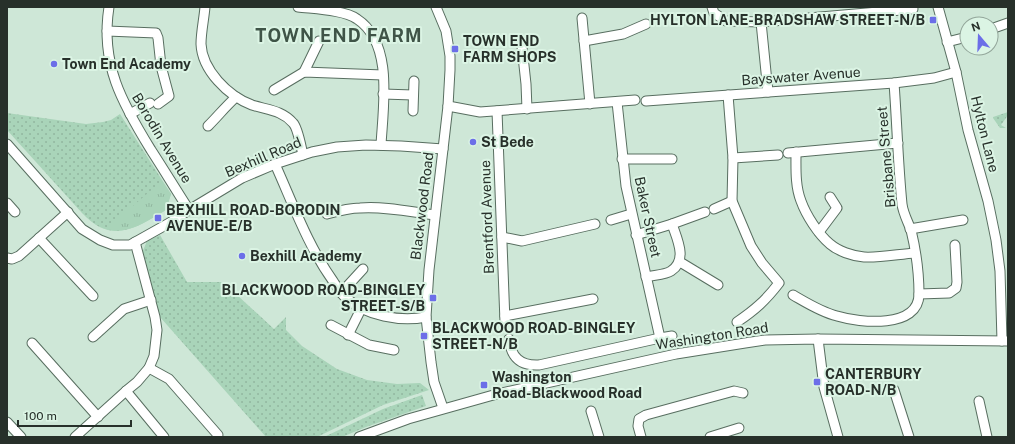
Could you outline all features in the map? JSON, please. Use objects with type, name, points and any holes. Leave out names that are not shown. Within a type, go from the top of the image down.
[{"type":"street","name":"Borodin Avenue","points":[[109,7],[107,32],[108,49],[118,90],[130,114],[189,210]]},
{"type":"street","points":[[205,7],[201,45],[210,70],[239,100],[271,109],[285,115],[294,124],[303,155]]},
{"type":"street","points":[[304,7],[345,14],[357,18],[377,41],[383,64],[381,145]]},
{"type":"street","name":"Blackwood Road","points":[[436,7],[446,31],[450,56],[448,106],[428,274],[426,317],[434,382],[443,408]]},
{"type":"street","points":[[712,7],[714,13],[726,22],[761,22],[870,10],[913,9]]},
{"type":"street","name":"Hylton Lane","points":[[938,7],[956,72],[968,130],[989,206],[996,240],[1000,270],[1005,341]]},
{"type":"street","points":[[582,18],[590,104]]},
{"type":"street","points":[[761,22],[768,92]]},
{"type":"street","points":[[584,41],[623,34],[646,24]]},
{"type":"street","name":"Borodin Avenue","points":[[107,32],[156,33],[158,38],[162,66],[169,96],[130,114]]},
{"type":"street","points":[[947,42],[959,38]]},
{"type":"street","points":[[304,72],[319,41]]},
{"type":"street","points":[[522,47],[527,109]]},
{"type":"street","points":[[274,90],[304,72],[383,75]]},
{"type":"street","name":"Bayswater Avenue","points":[[646,102],[894,83],[934,78],[956,72]]},
{"type":"street","points":[[412,111],[414,81]]},
{"type":"street","name":"Brisbane Street","points":[[793,295],[815,307],[837,316],[864,320],[879,321],[902,318],[912,313],[916,308],[919,294],[915,253],[910,228],[903,206],[894,83]]},
{"type":"street","points":[[383,94],[413,95]]},
{"type":"street","points":[[728,95],[733,158],[732,201],[751,246],[762,263],[779,283],[770,296],[755,310],[737,322]]},
{"type":"street","points":[[208,126],[236,97]]},
{"type":"street","points":[[448,106],[480,112],[635,100]]},
{"type":"street","name":"Baker Street","points":[[617,102],[622,160],[631,214],[660,338]]},
{"type":"street","name":"Brentford Avenue","points":[[497,111],[505,319],[593,299]]},
{"type":"street","points":[[733,158],[898,143]]},
{"type":"street","name":"Bexhill Road","points":[[7,144],[82,229],[100,240],[113,245],[130,245],[171,222],[242,178],[275,164],[312,152],[337,147],[366,144],[443,149]]},
{"type":"street","points":[[787,153],[797,182],[801,200],[809,217],[830,244],[845,253],[864,257],[915,253]]},
{"type":"street","points":[[622,160],[672,158]]},
{"type":"street","points":[[275,164],[306,223],[309,241],[323,267],[344,298],[361,309],[397,318],[415,319],[426,317]]},
{"type":"street","points":[[820,232],[838,208],[830,197]]},
{"type":"street","points":[[636,235],[672,224],[732,201]]},
{"type":"street","points":[[7,203],[15,212]]},
{"type":"street","points":[[327,214],[346,209],[382,208],[435,216]]},
{"type":"street","points":[[7,258],[12,259],[19,256],[68,212]]},
{"type":"street","points":[[612,220],[631,214]]},
{"type":"street","points":[[910,228],[963,220]]},
{"type":"street","points":[[502,237],[522,241],[595,224]]},
{"type":"street","points":[[646,277],[670,271],[680,262],[681,252],[672,224]]},
{"type":"street","points":[[39,238],[93,296]]},
{"type":"street","points":[[75,437],[137,382],[149,368],[154,356],[158,330],[136,242]]},
{"type":"street","points":[[919,294],[949,292],[956,288],[958,282],[955,245]]},
{"type":"street","points":[[680,262],[718,285]]},
{"type":"street","points":[[341,293],[362,269]]},
{"type":"street","points":[[93,337],[124,309],[151,300]]},
{"type":"street","points":[[348,335],[361,309]]},
{"type":"street","points":[[331,325],[369,345],[394,350]]},
{"type":"street","points":[[510,339],[510,348],[516,357],[527,365],[539,365],[672,336]]},
{"type":"street","points":[[818,339],[824,387],[838,437]]},
{"type":"street","name":"Washington Road","points":[[359,437],[443,408],[549,382],[676,354],[765,340],[818,339],[1005,341]]},
{"type":"street","points":[[32,343],[98,417]]},
{"type":"street","points":[[149,368],[168,379],[218,435]]},
{"type":"street","points":[[894,390],[909,437]]},
{"type":"street","points":[[126,391],[164,437]]},
{"type":"street","points":[[641,437],[638,426],[639,419],[646,415],[734,392],[743,393]]},
{"type":"street","points":[[979,401],[987,437]]},
{"type":"street","points":[[591,411],[599,437]]},
{"type":"street","points":[[7,422],[21,437]]},
{"type":"street","points":[[710,437],[730,434],[739,428]]},
{"type":"green space","points":[[1008,112],[1008,115],[1001,125],[1006,128],[1000,128],[993,117]]},
{"type":"green space","points":[[7,113],[86,124],[111,120],[120,114],[171,194],[166,210],[144,223],[124,230],[114,231],[103,229],[93,223],[82,213],[7,130]]},
{"type":"green space","points":[[162,181],[171,194],[166,210],[130,229],[106,229]]},
{"type":"green space","points":[[160,235],[187,282],[223,282],[274,329],[286,317],[286,330],[302,346],[337,369],[367,380],[397,384],[420,383],[429,390],[383,405],[317,437],[266,437],[160,317],[142,253],[147,241]]},
{"type":"green space","points":[[422,395],[426,406],[342,437],[324,437],[383,409]]},
{"type":"place","name":"HYLTON LANE-BRADSHAW STREET-N/B","points":[[933,20]]},
{"type":"place","name":"TOWN END FARM SHOPS","points":[[455,49]]},
{"type":"place","name":"Town End Academy","points":[[54,64]]},
{"type":"place","name":"St Bede","points":[[473,142]]},
{"type":"place","name":"BEXHILL ROAD-BORODIN AVENUE-E/B","points":[[158,218]]},
{"type":"place","name":"Bexhill Academy","points":[[242,256]]},
{"type":"place","name":"BLACKWOOD ROAD-BINGLEY STREET-S/B","points":[[433,298]]},
{"type":"place","name":"BLACKWOOD ROAD-BINGLEY STREET-N/B","points":[[424,336]]},
{"type":"place","name":"CANTERBURY ROAD-N/B","points":[[817,382]]},
{"type":"place","name":"Washington Road-Blackwood Road","points":[[484,385]]},
{"type":"district","name":"TOWN END FARM","points":[[339,36]]}]
